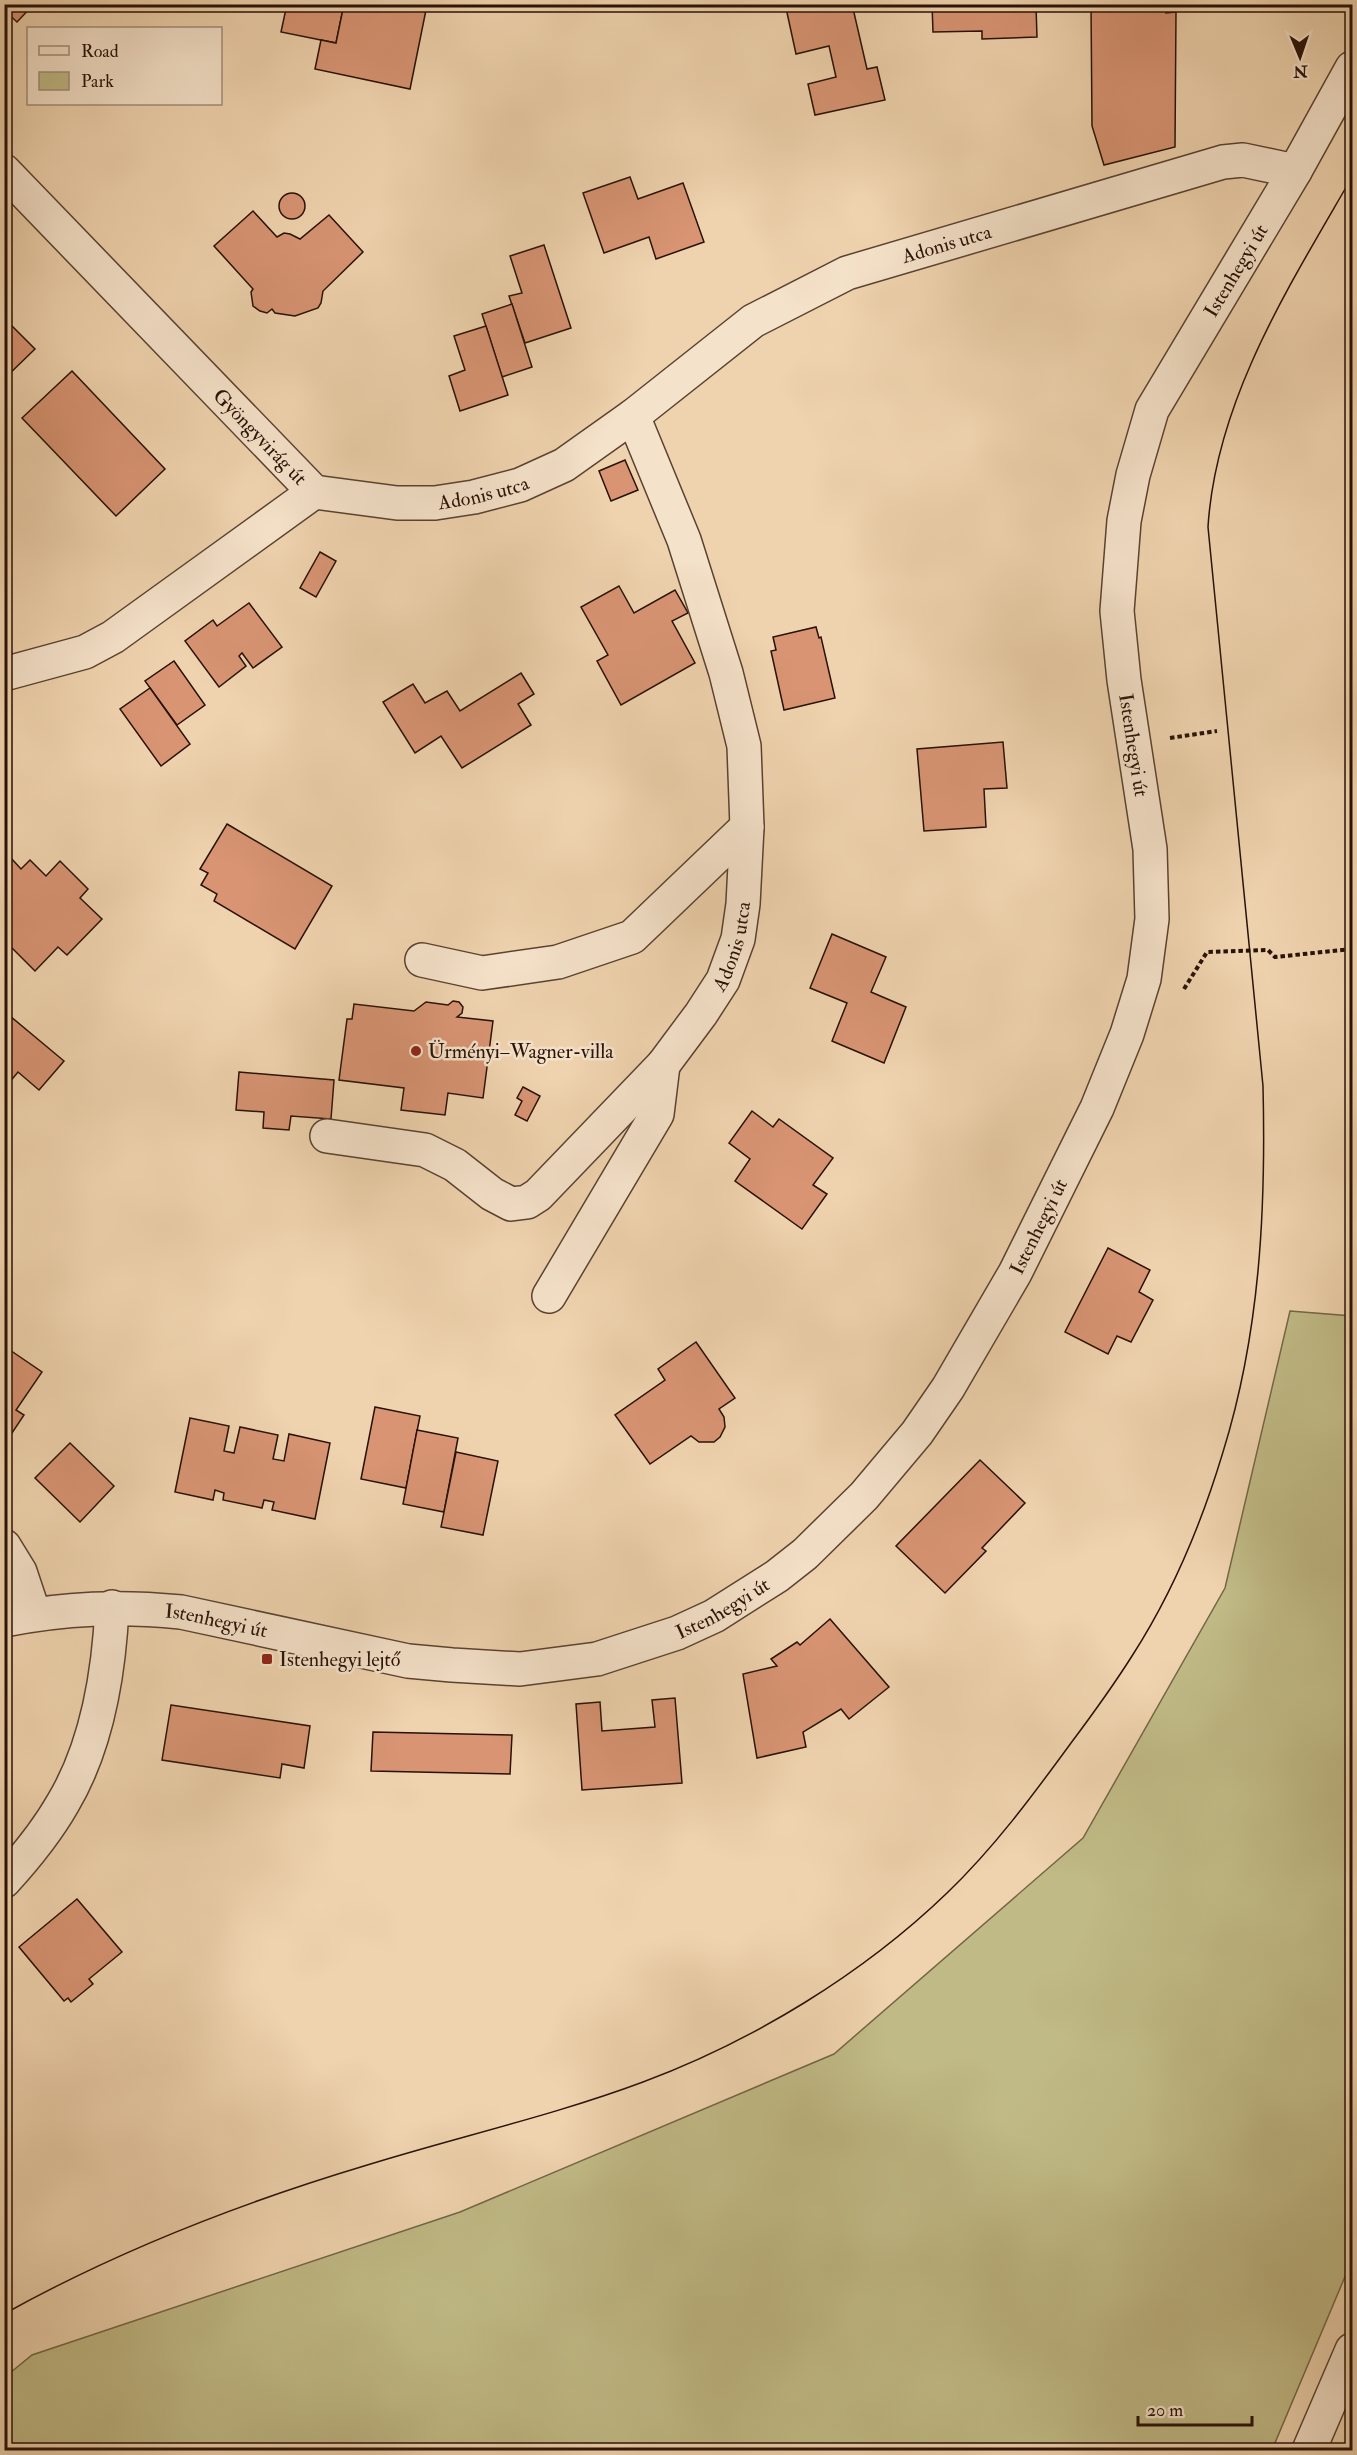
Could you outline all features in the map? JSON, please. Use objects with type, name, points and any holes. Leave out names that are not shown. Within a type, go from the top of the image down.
[{"type":"street","name":"Istenhegyi út","points":[[19,1617],[69,1609],[112,1607],[181,1612],[408,1661],[488,1669],[520,1669],[597,1659],[677,1633],[714,1616],[743,1599],[805,1554],[864,1496],[917,1433],[948,1388],[1015,1273],[1097,1108],[1122,1045],[1144,979],[1152,919],[1150,849],[1124,680],[1117,610],[1124,521],[1133,475],[1152,410],[1353,68]]},
{"type":"street","name":"Adonis utca","points":[[314,492],[397,502],[435,503],[474,497],[520,485],[564,465],[633,416],[753,321],[847,273],[1223,162],[1243,160],[1294,171]]},
{"type":"street","name":"Gyöngyvirág út","points":[[4,171],[314,492],[113,637],[85,652],[4,674]]},
{"type":"street","name":"Adonis utca","points":[[327,1136],[425,1150],[454,1165],[476,1179],[492,1194],[511,1204],[527,1202],[538,1195],[663,1065],[723,980],[738,939],[743,904],[747,827],[744,746],[726,673],[684,540],[633,416]]},
{"type":"street","points":[[422,960],[482,973],[558,962],[632,937],[747,827]]},
{"type":"street","points":[[549,1296],[657,1114],[663,1065]]},
{"type":"street","points":[[4,1546],[20,1572],[19,1617]]},
{"type":"street","points":[[4,1881],[46,1830],[80,1769],[95,1722],[105,1676],[111,1638],[112,1607]]},
{"type":"street","points":[[1309,2451],[1353,2350]]},
{"type":"path","points":[[1133,742],[1217,731]]},
{"type":"path","points":[[1184,989],[1207,952],[1268,950],[1275,957],[1353,949]]},
{"type":"green space","points":[[1290,1311],[1352,1316],[1352,2260],[1272,2450],[5,2450],[5,2377],[32,2355],[460,2212],[834,2054],[1083,1838],[1225,1588]]},
{"type":"building","points":[[4,4],[34,4],[17,22],[4,10]]},
{"type":"building","points":[[287,4],[344,4],[336,43],[281,32]]},
{"type":"building","points":[[344,4],[400,4],[426,10],[410,89],[315,69],[321,40],[336,43]]},
{"type":"building","points":[[800,4],[852,4],[867,69],[877,67],[885,100],[815,115],[808,84],[836,77],[829,46],[796,54],[786,8]]},
{"type":"building","points":[[932,4],[1047,5],[1036,6],[1037,37],[982,39],[982,31],[933,32]]},
{"type":"building","points":[[1091,4],[1166,4],[1166,13],[1176,12],[1175,147],[1104,165],[1092,126]]},
{"type":"building","points":[[630,177],[638,199],[683,183],[704,242],[656,259],[649,237],[604,253],[583,193]]},
{"type":"building","points":[[292,193],[301,197],[305,206],[301,215],[292,219],[283,215],[279,206],[283,197]]},
{"type":"building","points":[[253,211],[277,237],[284,233],[300,239],[329,215],[363,252],[323,291],[318,308],[295,316],[275,313],[272,309],[267,313],[260,311],[253,306],[251,292],[253,289],[214,246]]},
{"type":"building","points":[[544,245],[571,328],[525,343],[509,296],[522,293],[510,256]]},
{"type":"building","points":[[512,304],[532,367],[502,377],[482,314]]},
{"type":"building","points":[[4,318],[35,349],[4,379]]},
{"type":"building","points":[[486,326],[508,395],[460,411],[449,376],[465,370],[454,336]]},
{"type":"building","points":[[72,371],[165,469],[116,516],[22,418]]},
{"type":"building","points":[[625,460],[638,490],[611,501],[599,471]]},
{"type":"building","points":[[320,552],[336,561],[316,597],[300,588]]},
{"type":"building","points":[[619,586],[634,613],[675,590],[688,613],[672,621],[695,663],[621,705],[597,661],[608,655],[581,607]]},
{"type":"building","points":[[249,603],[282,647],[253,668],[242,653],[239,656],[246,666],[219,687],[185,641],[213,620],[217,626]]},
{"type":"building","points":[[816,627],[819,638],[821,637],[835,698],[784,710],[771,651],[776,650],[773,637]]},
{"type":"building","points":[[174,661],[205,705],[177,725],[145,681]]},
{"type":"building","points":[[521,673],[534,694],[518,704],[531,725],[462,768],[441,736],[415,753],[383,702],[413,684],[425,703],[447,691],[460,711]]},
{"type":"building","points":[[150,688],[190,744],[161,766],[120,709]]},
{"type":"building","points":[[1003,742],[1007,788],[984,789],[986,827],[924,831],[917,749]]},
{"type":"building","points":[[227,824],[332,886],[295,949],[214,901],[217,894],[201,885],[208,873],[200,869]]},
{"type":"building","points":[[10,857],[21,869],[30,860],[46,876],[60,861],[88,889],[80,898],[102,919],[67,955],[58,947],[35,971],[4,940],[4,863]]},
{"type":"building","points":[[832,934],[886,957],[871,992],[906,1007],[884,1063],[832,1041],[847,1003],[810,988]]},
{"type":"building","name":"Ürményi–Wagner-villa","points":[[453,1001],[459,1002],[463,1007],[462,1013],[457,1017],[493,1021],[483,1098],[448,1093],[445,1115],[401,1110],[404,1088],[339,1080],[347,1019],[352,1019],[354,1004],[414,1011],[426,1002],[448,1005]]},
{"type":"building","points":[[4,1011],[64,1061],[39,1090],[18,1072],[4,1089]]},
{"type":"building","points":[[239,1072],[334,1080],[331,1119],[291,1116],[289,1130],[263,1128],[264,1112],[236,1110]]},
{"type":"building","points":[[523,1087],[540,1096],[527,1121],[515,1115],[522,1101],[517,1098]]},
{"type":"building","points":[[752,1111],[773,1127],[779,1119],[833,1158],[813,1185],[827,1194],[802,1229],[735,1181],[750,1159],[729,1143]]},
{"type":"building","points":[[1108,1248],[1150,1270],[1139,1292],[1153,1300],[1131,1342],[1117,1336],[1108,1354],[1065,1332]]},
{"type":"building","points":[[696,1342],[735,1398],[719,1409],[724,1417],[725,1427],[720,1437],[714,1442],[699,1442],[691,1436],[650,1464],[615,1415],[665,1380],[658,1369]]},
{"type":"building","points":[[4,1346],[42,1372],[16,1410],[24,1415],[10,1436],[4,1432]]},
{"type":"building","points":[[375,1407],[420,1416],[406,1488],[361,1479]]},
{"type":"building","points":[[190,1418],[229,1426],[224,1451],[234,1453],[240,1427],[278,1435],[273,1459],[284,1461],[289,1434],[330,1443],[315,1519],[272,1510],[274,1502],[264,1500],[262,1508],[223,1500],[224,1493],[215,1490],[213,1500],[175,1492]]},
{"type":"building","points":[[417,1430],[458,1438],[444,1512],[403,1504]]},
{"type":"building","points":[[70,1443],[114,1486],[80,1522],[35,1478]]},
{"type":"building","points":[[456,1452],[498,1461],[483,1535],[441,1527]]},
{"type":"building","points":[[980,1460],[1025,1503],[982,1548],[986,1551],[945,1593],[896,1546]]},
{"type":"building","points":[[830,1619],[889,1687],[849,1719],[841,1709],[803,1732],[806,1747],[757,1758],[743,1674],[777,1666],[771,1659],[797,1642],[800,1645]]},
{"type":"building","points":[[675,1698],[682,1783],[582,1790],[576,1704],[600,1702],[602,1731],[655,1727],[652,1700]]},
{"type":"building","points":[[171,1705],[310,1726],[304,1768],[282,1764],[280,1778],[162,1760]]},
{"type":"building","points":[[373,1732],[512,1735],[510,1774],[371,1771]]},
{"type":"building","points":[[77,1899],[122,1952],[89,1979],[93,1984],[71,2002],[68,1998],[64,2001],[19,1947]]},
{"type":"tram line","points":[[4,2314],[135,2249],[226,2212],[318,2180],[609,2094],[684,2065],[765,2026],[843,1978],[880,1951],[964,1876],[1027,1801],[1095,1711],[1132,1656],[1173,1583],[1206,1505],[1235,1407],[1253,1317],[1258,1271],[1263,1179],[1263,1086],[1208,527],[1214,480],[1225,434],[1260,344],[1304,259],[1352,177]]},
{"type":"place","name":"Ürményi–Wagner-villa","points":[[416,1051]]},
{"type":"place","name":"Istenhegyi lejtő","points":[[267,1659]]}]
